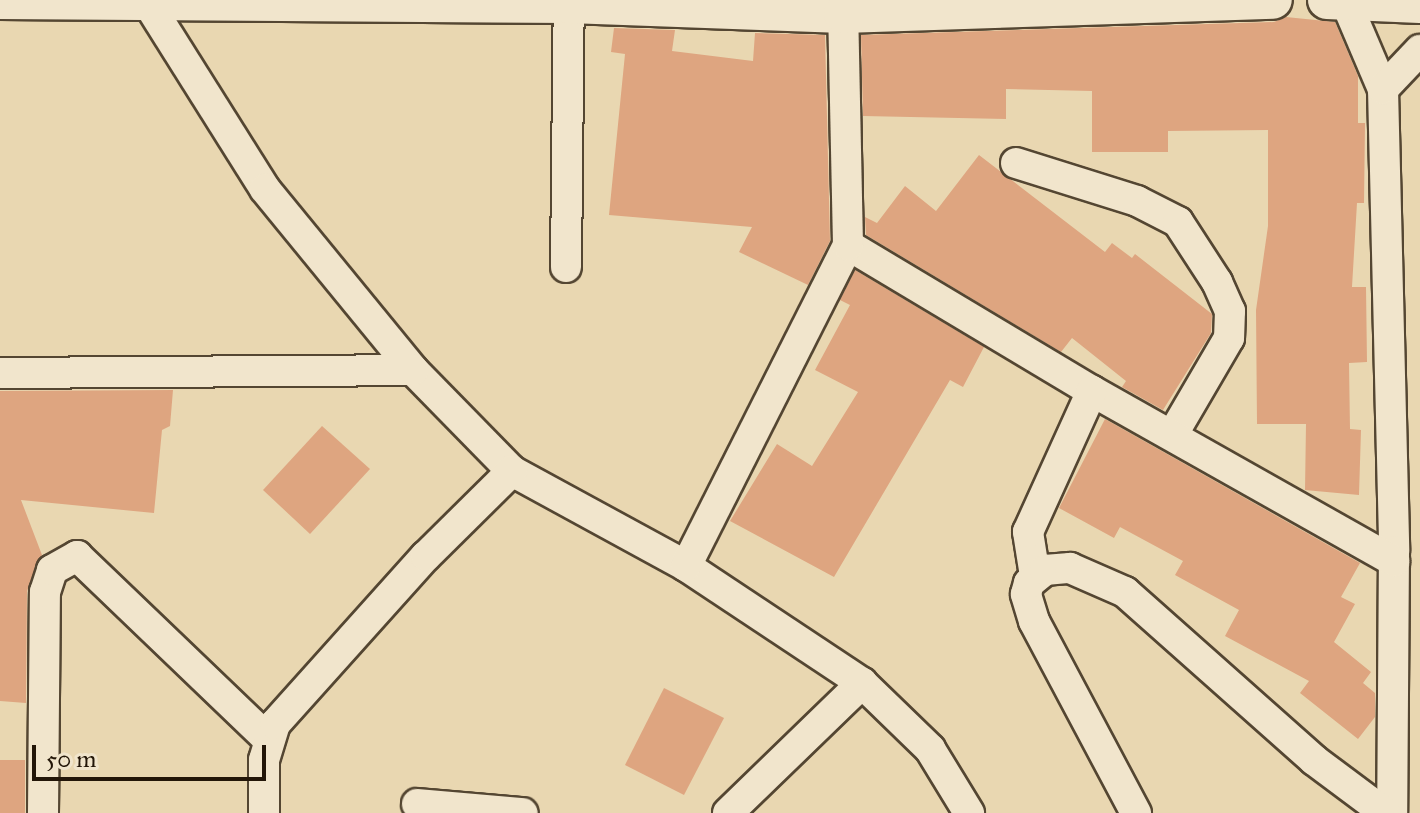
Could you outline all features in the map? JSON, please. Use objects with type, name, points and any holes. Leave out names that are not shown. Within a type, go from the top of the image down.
[{"type":"street","points":[[0,0],[569,2],[843,14],[987,6],[1273,0]]},
{"type":"street","points":[[146,0],[265,189],[413,370],[512,471],[686,566],[862,683],[930,749],[969,813]]},
{"type":"street","points":[[1392,813],[1403,555],[1383,89],[1339,1],[1420,4]]},
{"type":"street","points":[[566,267],[569,2]]},
{"type":"street","points":[[686,566],[848,245],[843,14]]},
{"type":"street","points":[[1383,89],[1420,50]]},
{"type":"street","points":[[1016,163],[1137,201],[1178,222],[1217,282],[1230,311],[1229,338],[1173,434]]},
{"type":"street","points":[[848,245],[1092,391],[1403,555]]},
{"type":"street","points":[[0,373],[413,370]]},
{"type":"street","points":[[1092,391],[1028,532],[1035,576],[1026,594],[1034,621],[1136,813]]},
{"type":"street","points":[[264,813],[268,739],[304,687],[512,471]]},
{"type":"street","points":[[43,813],[45,592],[52,570],[77,556],[268,739]]},
{"type":"street","points":[[1035,576],[1070,568],[1125,592],[1314,760],[1385,813]]},
{"type":"street","points":[[728,813],[862,683]]},
{"type":"street","points":[[417,804],[523,813]]},
{"type":"building","points":[[1286,17],[1335,22],[1358,76],[1358,123],[1365,123],[1364,203],[1357,203],[1352,287],[1366,287],[1367,362],[1349,363],[1350,429],[1361,430],[1359,495],[1305,490],[1306,424],[1257,424],[1256,310],[1268,226],[1268,130],[1168,131],[1168,152],[1092,152],[1092,91],[1006,89],[1006,119],[863,116],[861,35],[1274,22]]},
{"type":"building","points":[[614,28],[675,30],[672,51],[753,61],[755,33],[825,35],[830,241],[808,285],[739,252],[752,227],[609,215],[625,54],[611,52]]},
{"type":"building","points":[[979,155],[1105,252],[1112,243],[1132,258],[1135,254],[1212,314],[1211,333],[1163,410],[1122,387],[1126,381],[1072,338],[1061,352],[866,235],[865,217],[877,223],[905,186],[936,211]]},
{"type":"building","points":[[855,270],[984,347],[963,387],[950,380],[834,577],[730,521],[777,444],[812,466],[858,392],[815,370],[850,305],[840,300]]},
{"type":"building","points":[[173,390],[170,426],[162,430],[154,513],[21,500],[42,555],[27,591],[26,703],[0,701],[0,391]]},
{"type":"building","points":[[1105,419],[1360,563],[1341,597],[1355,604],[1334,642],[1371,672],[1363,683],[1375,693],[1375,717],[1358,739],[1300,693],[1309,681],[1225,636],[1239,610],[1175,575],[1183,561],[1120,527],[1114,538],[1059,508]]},
{"type":"building","points":[[322,426],[370,469],[310,534],[263,490]]},
{"type":"building","points":[[664,688],[724,718],[684,795],[625,765]]},
{"type":"building","points":[[0,760],[25,760],[25,813],[0,813]]}]
